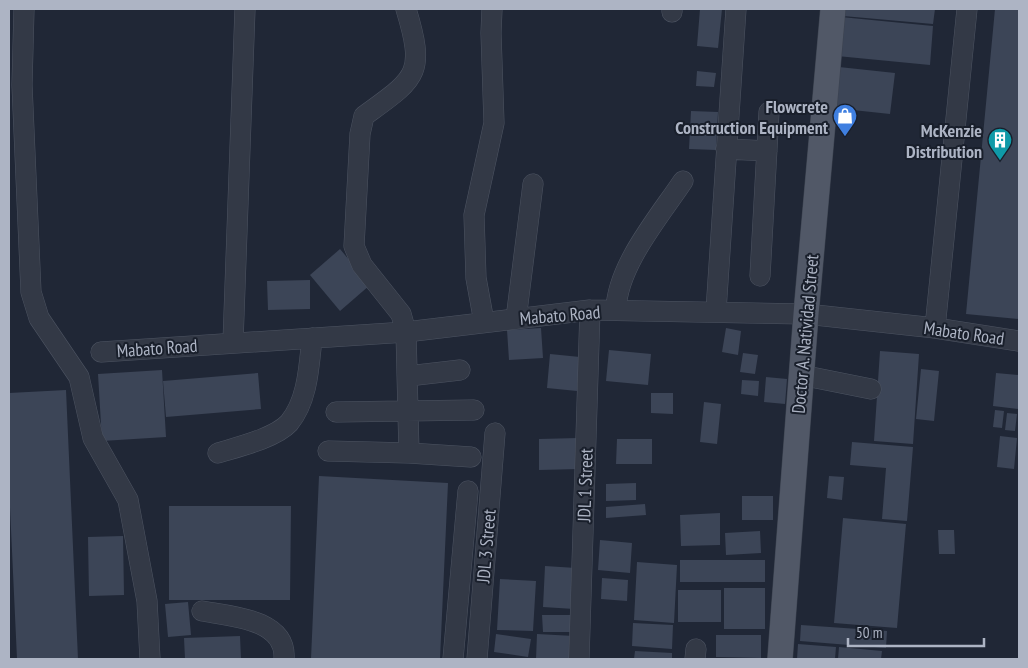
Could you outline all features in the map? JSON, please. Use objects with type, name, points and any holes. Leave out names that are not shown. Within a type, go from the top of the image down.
[{"type":"main road","name":"Doctor A. Natividad Street","points":[[780,659],[806,314],[834,9]]},
{"type":"street","points":[[24,9],[22,85],[31,292],[39,318],[79,377],[93,438],[128,500],[147,600],[150,659]]},
{"type":"street","points":[[234,342],[245,9]]},
{"type":"street","points":[[406,9],[414,40],[416,68],[411,78],[400,90],[364,116],[360,134],[354,246],[362,265],[401,314],[406,332],[409,453]]},
{"type":"street","points":[[484,322],[476,278],[474,215],[494,123],[492,9]]},
{"type":"street","points":[[716,311],[736,9]]},
{"type":"street","points":[[935,328],[967,9]]},
{"type":"street","points":[[760,276],[770,112]]},
{"type":"street","points":[[726,149],[767,151]]},
{"type":"street","points":[[616,310],[617,296],[628,266],[683,181]]},
{"type":"street","points":[[516,319],[533,184]]},
{"type":"street","name":"Mabato Road","points":[[101,352],[406,332],[590,310],[806,314],[935,328],[1019,341]]},
{"type":"street","name":"JDL 1 Street","points":[[579,659],[590,310]]},
{"type":"street","points":[[218,453],[263,438],[288,424],[299,405],[308,380],[312,338]]},
{"type":"street","points":[[408,376],[460,370]]},
{"type":"street","points":[[801,375],[871,389]]},
{"type":"street","points":[[336,412],[474,410]]},
{"type":"street","name":"JDL 3 Street","points":[[477,659],[495,433]]},
{"type":"street","points":[[328,452],[409,453],[471,457]]},
{"type":"street","points":[[453,659],[468,491]]},
{"type":"street","points":[[202,611],[255,622],[269,628],[278,638],[284,659]]},
{"type":"building","points":[[700,9],[722,9],[718,48],[697,46]]},
{"type":"building","points":[[844,9],[935,9],[933,24],[843,16]]},
{"type":"building","name":"McKenzie Distribution","points":[[995,9],[1019,9],[1019,319],[966,314]]},
{"type":"building","points":[[841,17],[933,26],[930,65],[837,56]]},
{"type":"building","points":[[839,67],[895,73],[890,114],[834,108]]},
{"type":"building","points":[[697,71],[716,73],[714,87],[696,86]]},
{"type":"building","points":[[691,111],[718,112],[716,150],[689,149]]},
{"type":"building","points":[[340,249],[370,285],[340,311],[310,275]]},
{"type":"building","points":[[310,280],[310,309],[268,310],[267,281]]},
{"type":"building","points":[[541,328],[543,358],[509,360],[507,330]]},
{"type":"building","points":[[726,328],[741,331],[738,355],[722,352]]},
{"type":"building","points":[[609,350],[651,354],[648,385],[606,381]]},
{"type":"building","points":[[880,351],[919,354],[913,444],[874,441]]},
{"type":"building","points":[[743,353],[758,355],[755,374],[740,372]]},
{"type":"building","points":[[550,354],[580,357],[577,391],[547,388]]},
{"type":"building","points":[[921,369],[939,371],[934,421],[916,419]]},
{"type":"building","points":[[162,370],[166,437],[102,441],[98,374]]},
{"type":"building","points":[[258,373],[261,409],[166,417],[163,381]]},
{"type":"building","points":[[996,373],[1019,375],[1019,409],[993,406]]},
{"type":"building","points":[[766,377],[787,379],[785,404],[764,402]]},
{"type":"building","points":[[742,380],[759,381],[758,396],[741,394]]},
{"type":"building","points":[[66,390],[78,659],[17,659],[9,486],[9,393]]},
{"type":"building","points":[[651,393],[673,393],[673,414],[651,413]]},
{"type":"building","points":[[704,402],[721,404],[717,444],[700,442]]},
{"type":"building","points":[[995,410],[1004,411],[1002,428],[993,427]]},
{"type":"building","points":[[1007,413],[1017,414],[1015,431],[1005,430]]},
{"type":"building","points":[[1000,436],[1017,438],[1014,469],[997,467]]},
{"type":"building","points":[[578,438],[579,469],[539,470],[539,439]]},
{"type":"building","points":[[617,439],[652,439],[652,464],[616,464]]},
{"type":"building","points":[[852,442],[913,447],[907,521],[882,519],[886,468],[850,465]]},
{"type":"building","points":[[319,476],[448,483],[440,659],[311,659]]},
{"type":"building","points":[[829,476],[844,477],[842,500],[827,498]]},
{"type":"building","points":[[636,483],[636,500],[606,501],[606,484]]},
{"type":"building","points":[[742,496],[773,496],[773,520],[742,520]]},
{"type":"building","points":[[645,504],[646,515],[606,518],[606,507]]},
{"type":"building","points":[[169,506],[291,506],[290,600],[169,600]]},
{"type":"building","points":[[720,513],[720,545],[681,546],[680,515]]},
{"type":"building","points":[[843,518],[906,524],[897,628],[834,623]]},
{"type":"building","points":[[938,530],[954,530],[955,554],[939,554]]},
{"type":"building","points":[[760,531],[761,553],[726,555],[725,533]]},
{"type":"building","points":[[123,536],[124,595],[89,596],[88,537]]},
{"type":"building","points":[[600,540],[632,543],[630,573],[598,570]]},
{"type":"building","points":[[680,560],[765,560],[765,582],[680,582]]},
{"type":"building","points":[[637,562],[677,565],[674,623],[634,620]]},
{"type":"building","points":[[545,566],[576,568],[574,609],[543,607]]},
{"type":"building","points":[[602,578],[628,580],[627,601],[601,599]]},
{"type":"building","points":[[500,579],[536,581],[533,631],[497,630]]},
{"type":"building","points":[[724,588],[765,588],[765,629],[724,629]]},
{"type":"building","points":[[678,590],[721,590],[721,622],[678,622]]},
{"type":"building","points":[[188,602],[191,635],[168,637],[165,604]]},
{"type":"building","points":[[542,615],[573,615],[574,632],[543,632]]},
{"type":"building","points":[[633,623],[673,625],[672,649],[632,646]]},
{"type":"building","points":[[801,625],[887,631],[886,648],[800,641]]},
{"type":"building","points":[[496,634],[531,639],[528,657],[494,652]]},
{"type":"building","points":[[537,634],[574,636],[573,659],[536,659]]},
{"type":"building","points":[[716,635],[761,635],[761,658],[716,657]]},
{"type":"building","points":[[240,636],[241,659],[185,659],[184,638]]},
{"type":"building","points":[[798,644],[836,647],[835,659],[797,659]]},
{"type":"building","points":[[839,647],[882,651],[881,659],[838,659]]},
{"type":"building","points":[[635,651],[672,653],[672,659],[634,659]]},
{"type":"place","name":"Flowcrete Construction Equipment","points":[[845,137]]},
{"type":"place","name":"McKenzie Distribution","points":[[1000,161]]}]
